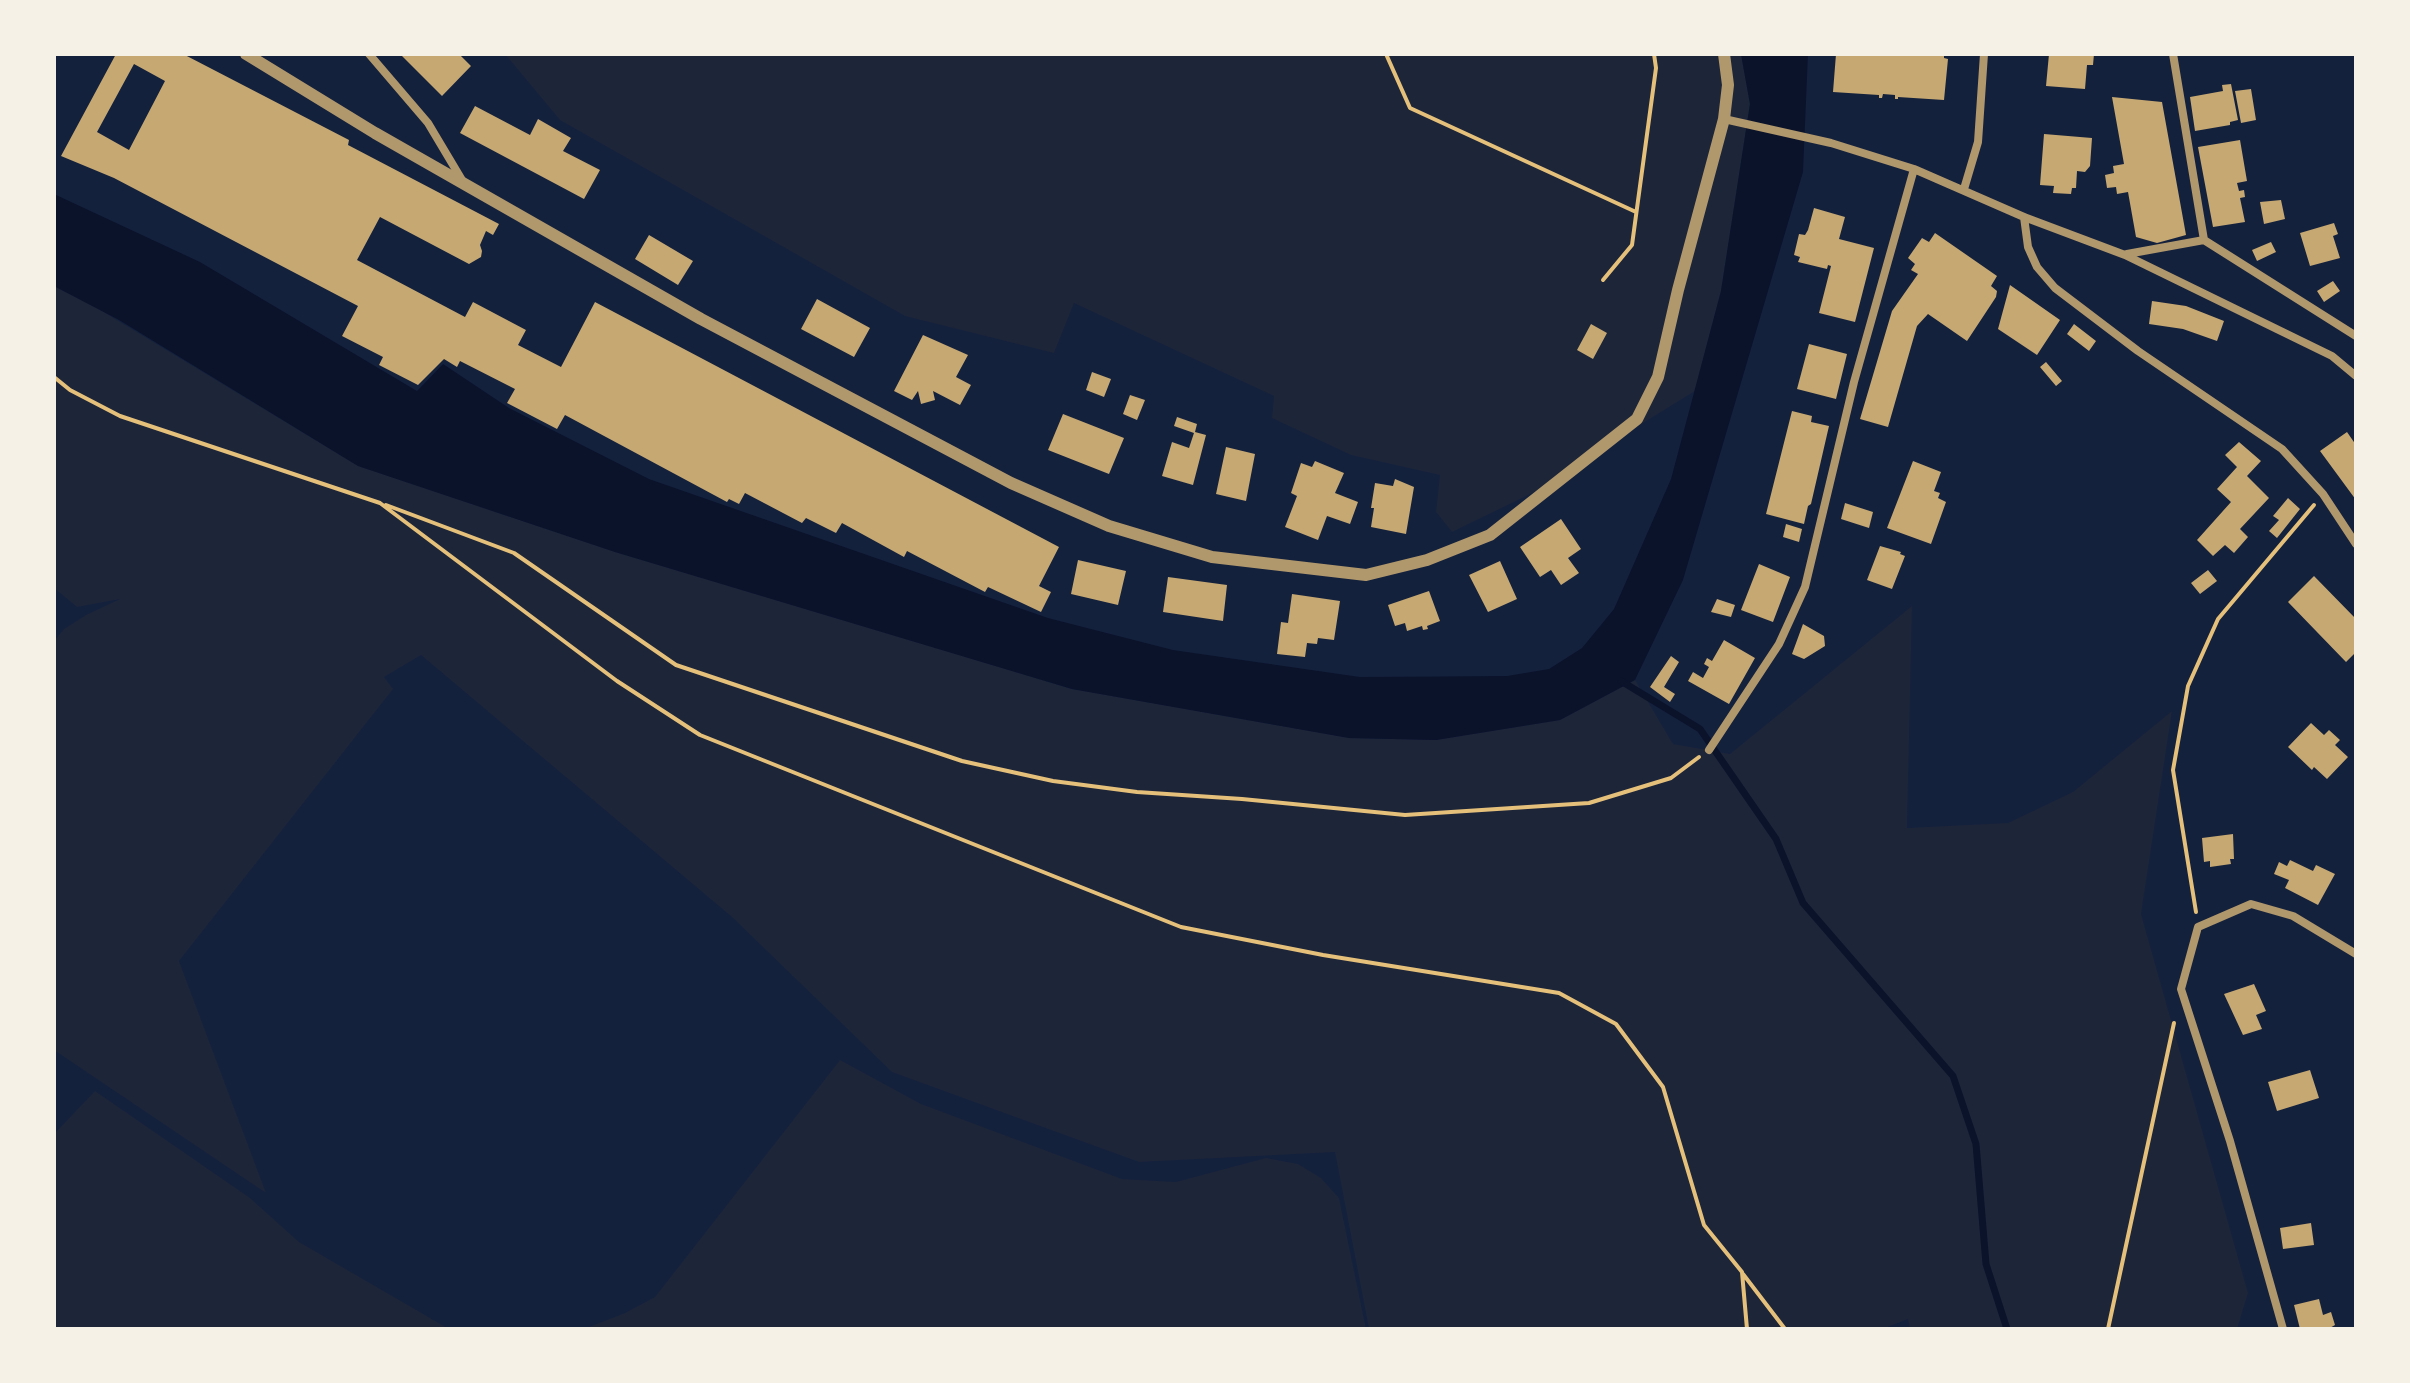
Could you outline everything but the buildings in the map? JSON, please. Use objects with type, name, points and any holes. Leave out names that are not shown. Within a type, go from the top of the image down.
[{"type":"street","points":[[246,54],[375,133],[743,341],[1011,483],[1109,526],[1212,557],[1366,575],[1427,560],[1490,535],[1637,419],[1658,377],[1724,119],[1728,85],[1724,54]]},
{"type":"street","points":[[369,54],[428,123],[465,184]]},
{"type":"street","points":[[1964,189],[1978,142],[1984,54]]},
{"type":"street","points":[[2173,54],[2204,240]]},
{"type":"street","points":[[1724,119],[1831,143],[1914,169],[1964,189],[2024,217],[2125,255],[2332,356],[2356,376]]},
{"type":"street","points":[[1709,750],[1779,644],[1805,587],[1854,382],[1914,169]]},
{"type":"street","points":[[2024,217],[2028,247],[2037,267],[2055,288],[2138,351],[2282,449],[2323,494],[2356,544]]},
{"type":"street","points":[[2125,255],[2204,240],[2356,336]]},
{"type":"street","points":[[2283,1329],[2230,1141],[2181,989],[2198,927],[2251,904],[2293,916],[2356,954]]},
{"type":"path","points":[[1386,54],[1410,108],[1636,212]]},
{"type":"path","points":[[1603,280],[1632,245],[1656,68],[1654,54]]},
{"type":"path","points":[[54,377],[70,390],[120,416],[380,503],[514,553],[676,665],[962,761],[1053,781],[1137,792],[1405,815],[1589,803],[1671,778],[1709,750]]},
{"type":"path","points":[[2198,927],[2173,770],[2188,686],[2218,619],[2323,494]]},
{"type":"path","points":[[380,503],[617,681],[700,735],[1181,927],[1323,955],[1559,993],[1616,1024],[1663,1087],[1704,1225],[1785,1329]]},
{"type":"path","points":[[2108,1329],[2175,1020]]},
{"type":"path","points":[[1742,1272],[1747,1329]]},
{"type":"shaded area","points":[[505,54],[1741,54],[1750,104],[1721,291],[1695,391],[1604,447],[1559,480],[1452,532],[1436,512],[1440,475],[1351,455],[1272,418],[1274,396],[1074,303],[1054,353],[905,316],[560,120]]},
{"type":"shaded area","points":[[1741,54],[1808,54],[1803,172],[1683,580],[1635,680],[1560,720],[1436,740],[1349,738],[1072,689],[615,552],[358,466],[119,320],[54,286],[54,194],[200,262],[417,391],[443,364],[509,408],[649,479],[1048,618],[1173,650],[1360,677],[1507,676],[1549,669],[1582,648],[1614,609],[1671,479],[1721,291],[1750,104]]},
{"type":"shaded area","points":[[54,286],[102,311],[358,466],[615,552],[1072,689],[1349,738],[1436,740],[1560,720],[1635,680],[1673,744],[1730,754],[1912,606],[1907,828],[2008,823],[2073,792],[2172,711],[2141,914],[2248,1293],[2237,1329],[1910,1329],[1908,1319],[1882,1329],[1369,1329],[1335,1152],[1139,1162],[892,1072],[732,917],[421,655],[384,677],[393,689],[179,961],[266,1193],[54,1050],[54,641],[64,629],[86,615],[120,599],[77,607],[54,588]]},
{"type":"shaded area","points":[[840,1060],[921,1104],[1122,1179],[1176,1182],[1266,1158],[1298,1164],[1321,1178],[1339,1198],[1366,1329],[584,1329],[655,1297]]},
{"type":"shaded area","points":[[95,1091],[250,1198],[299,1242],[449,1329],[54,1329],[54,1134]]},
{"type":"waterway","points":[[1621,681],[1700,729],[1776,839],[1803,903],[1953,1076],[1976,1144],[1986,1264],[2007,1329]]}]
